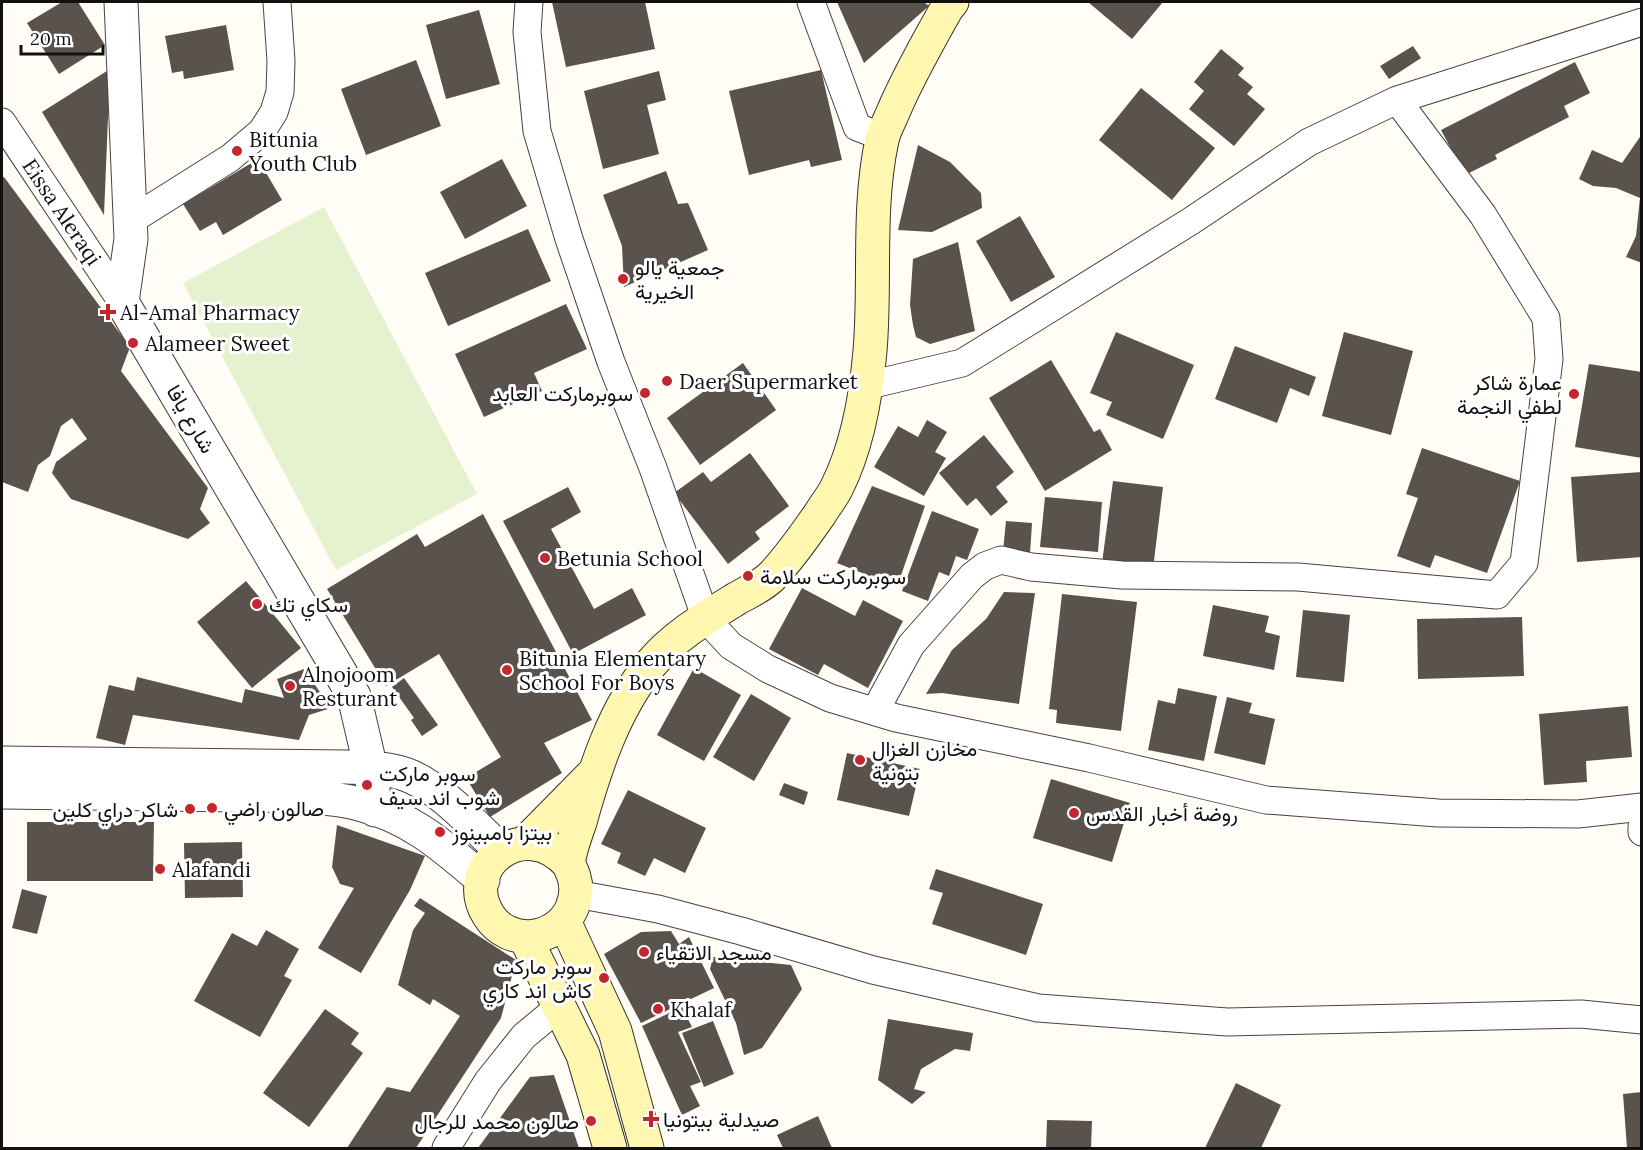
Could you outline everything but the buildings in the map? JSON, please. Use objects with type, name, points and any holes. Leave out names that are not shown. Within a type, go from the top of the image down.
[{"type":"main road","points":[[568,863],[594,772],[626,702],[650,666],[674,639],[771,578],[808,531],[837,488],[859,429],[870,350],[873,199],[882,137],[909,75],[952,2]]},
{"type":"main road","points":[[514,847],[539,844],[551,848],[568,863],[575,883],[570,908],[553,931],[539,936],[525,937],[510,934],[498,926],[488,915],[482,902],[481,887],[484,873],[492,860],[514,847],[594,772]]},
{"type":"main road","points":[[570,908],[615,1031],[647,1149]]},
{"type":"main road","points":[[525,937],[583,1055],[610,1149]]},
{"type":"street","points":[[121,2],[131,239],[122,302]]},
{"type":"street","points":[[130,221],[230,159],[262,131],[274,112],[280,92],[281,61],[277,2]]},
{"type":"street","points":[[529,2],[527,32],[537,131],[569,238],[611,362],[653,468],[706,619],[731,646],[768,669],[830,698],[896,718],[1089,758],[1266,800],[1438,813],[1578,814],[1641,807]]},
{"type":"street","points":[[811,2],[857,127],[882,137]]},
{"type":"street","points":[[865,386],[962,363],[1191,220],[1309,142],[1397,100],[1641,22]]},
{"type":"street","points":[[875,711],[911,645],[972,576],[985,566],[1001,560],[1031,567],[1122,575],[1298,577],[1497,595],[1511,579],[1524,563],[1549,359],[1546,318],[1483,215],[1397,100]]},
{"type":"street","name":"Eissa Aleraqi","points":[[2,123],[122,302]]},
{"type":"street","name":"شارع يافا","points":[[122,302],[354,696],[371,769],[375,810]]},
{"type":"street","points":[[2,763],[371,769],[411,777],[514,847]]},
{"type":"street","points":[[2,792],[309,796],[359,804],[405,820],[436,840],[483,880]]},
{"type":"street","points":[[570,908],[658,909],[873,970],[1038,1008],[1227,1022],[1581,1014],[1641,1020]]},
{"type":"street","points":[[446,1149],[495,1072],[524,1036],[559,1007]]},
{"type":"green space","points":[[324,207],[477,494],[336,570],[183,283]]},
{"type":"place","name":"Bitunia Youth Club","points":[[237,151]]},
{"type":"place","name":"جمعية يالو الخيرية","points":[[623,279]]},
{"type":"place","name":"Al-Amal Pharmacy","points":[[108,312]]},
{"type":"place","name":"Alameer Sweet","points":[[133,343]]},
{"type":"place","name":"Daer Supermarket","points":[[667,381]]},
{"type":"place","name":"سوبرماركت العابد","points":[[645,393]]},
{"type":"place","name":"عمارة شاكر لطفي النجمة","points":[[1574,394]]},
{"type":"place","name":"Betunia School","points":[[545,558]]},
{"type":"place","name":"سوبرماركت سلامة","points":[[748,576]]},
{"type":"place","name":"سكاي تك","points":[[257,604]]},
{"type":"place","name":"Bitunia Elementary School For Boys","points":[[507,670]]},
{"type":"place","name":"Alnojoom Resturant","points":[[290,686]]},
{"type":"place","name":"مخازن الغزال بتونية","points":[[860,760]]},
{"type":"place","name":"سوبر ماركت شوب اند سيف","points":[[367,785]]},
{"type":"place","name":"صالون راضي","points":[[212,808]]},
{"type":"place","name":"شاكر دراي كلين","points":[[190,809]]},
{"type":"place","name":"روضة أخبار القدس","points":[[1074,813]]},
{"type":"place","name":"بيتزا بامبينوز","points":[[440,832]]},
{"type":"place","name":"Alafandi","points":[[160,869]]},
{"type":"place","name":"مسجد الاتقياء","points":[[644,952]]},
{"type":"place","name":"سوبر ماركت كاش اند كاري","points":[[604,978]]},
{"type":"place","name":"Khalaf","points":[[658,1009]]},
{"type":"place","name":"صيدلية بيتونيا","points":[[651,1119]]},
{"type":"place","name":"صالون محمد للرجال","points":[[591,1121]]}]
